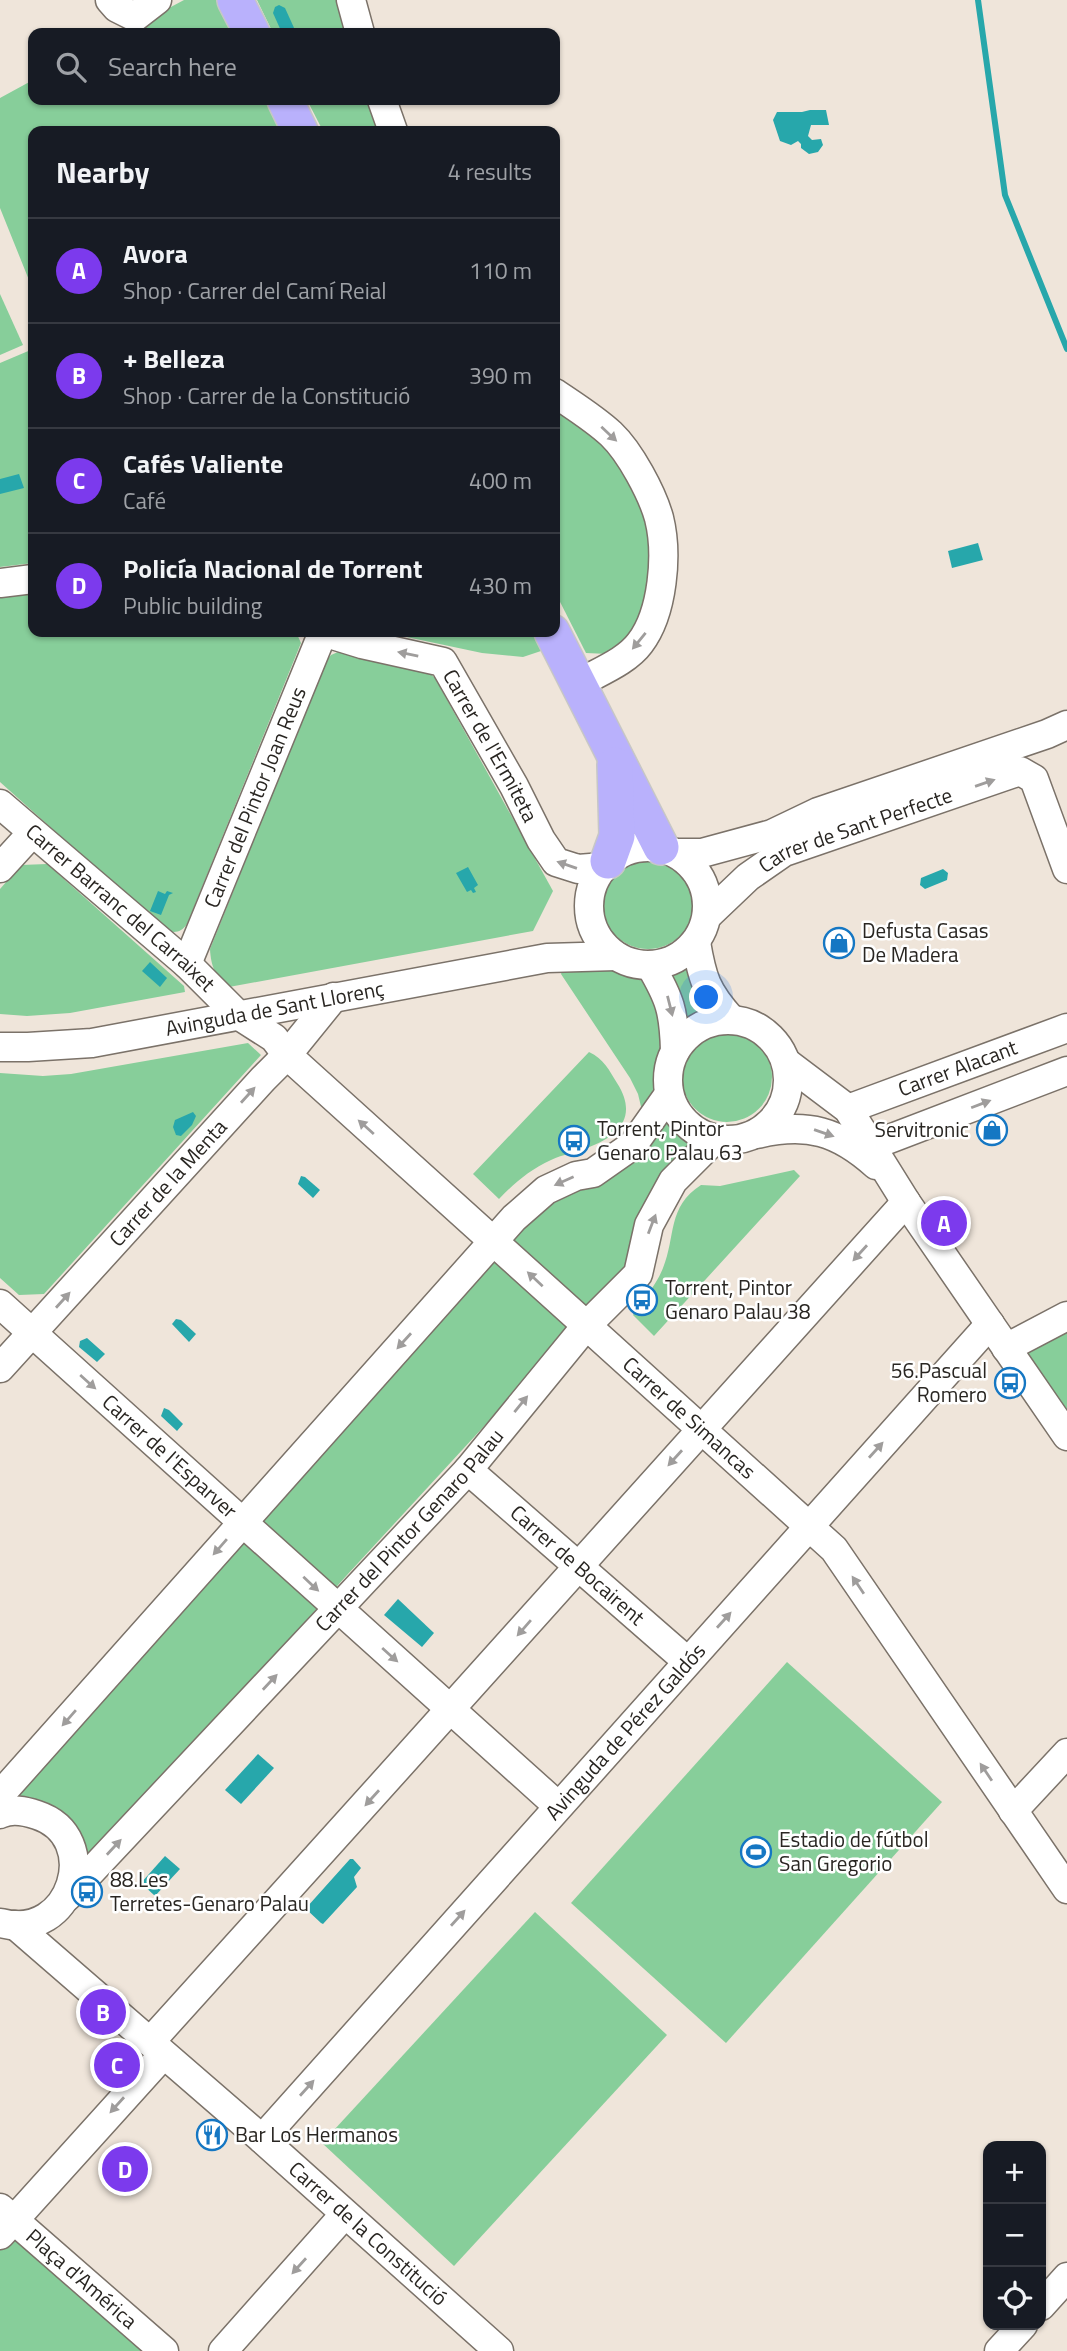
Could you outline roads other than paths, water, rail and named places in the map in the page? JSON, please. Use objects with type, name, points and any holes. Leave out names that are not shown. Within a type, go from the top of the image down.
[{"type":"main road","points":[[235,0],[249,28]]},
{"type":"main road","points":[[287,105],[298,126]]},
{"type":"main road","points":[[554,637],[614,758],[668,850]]},
{"type":"main road","points":[[606,864],[617,836],[614,758]]},
{"type":"street","points":[[110,0],[117,9],[135,17],[157,0]]},
{"type":"street","points":[[351,0],[359,28]]},
{"type":"street","points":[[384,105],[391,126]]},
{"type":"street","points":[[560,397],[612,435],[629,457],[650,494],[659,519],[663,562],[656,614],[640,644],[617,662],[578,684]]},
{"type":"street","points":[[0,583],[28,580]]},
{"type":"street","name":"Carrer del Pintor Joan Reus","points":[[187,964],[321,637]]},
{"type":"street","name":"Carrer de l'Ermiteta","points":[[339,637],[443,662],[514,786],[541,841],[556,862],[578,869],[606,864]]},
{"type":"street","points":[[668,850],[692,865],[702,881],[707,908],[703,930],[696,942],[683,954],[667,962],[650,965],[632,963],[616,956],[604,946],[590,917],[590,891],[606,864],[624,851],[642,846],[702,853],[772,834],[818,812],[1067,725]]},
{"type":"street","name":"Carrer de Sant Perfecte","points":[[707,908],[785,852],[1020,771],[1034,779],[1067,869]]},
{"type":"street","name":"Carrer Barranc del Carraixet","points":[[0,804],[187,964],[238,1015]]},
{"type":"street","points":[[0,868],[32,833]]},
{"type":"street","points":[[707,908],[772,834]]},
{"type":"street","points":[[549,958],[590,917]]},
{"type":"street","points":[[696,942],[702,977],[714,1001],[731,1019]]},
{"type":"street","name":"Avinguda de Sant Llorenç","points":[[0,1047],[92,1043],[549,958],[616,956]]},
{"type":"street","points":[[650,965],[668,996],[674,1025],[675,1051],[668,1079],[669,1094],[674,1107],[691,1128],[715,1139],[744,1139],[775,1119],[786,1100],[789,1078],[786,1063],[780,1049],[760,1028],[731,1019],[705,1024],[693,1030],[675,1051]]},
{"type":"street","name":"Carrer de la Menta","points":[[0,1368],[287,1055],[334,997]]},
{"type":"street","name":"Carrer de Simancas","points":[[238,1015],[274,1038],[287,1055],[834,1549],[1067,1889]]},
{"type":"street","name":"Carrer Alacant","points":[[848,1109],[1067,1028]]},
{"type":"street","points":[[786,1063],[848,1109],[906,1202],[1067,1436]]},
{"type":"street","points":[[871,1146],[1067,1071]]},
{"type":"street","points":[[0,1795],[514,1218],[546,1190],[576,1176],[593,1173],[633,1145],[669,1094]]},
{"type":"street","points":[[757,1133],[783,1128],[809,1128],[827,1132],[859,1150],[889,1175]]},
{"type":"street","name":"Carrer del Pintor Genaro Palau","points":[[8,1924],[31,1924],[50,1915],[468,1470],[586,1326],[638,1274],[649,1225],[673,1181],[715,1139]]},
{"type":"street","points":[[5,2221],[451,1710],[906,1202]]},
{"type":"street","name":"Carrer de l'Esparver","points":[[0,1304],[558,1805]]},
{"type":"street","points":[[1006,1348],[1067,1316]]},
{"type":"street","name":"Avinguda de Pérez Galdós","points":[[262,2139],[989,1324]]},
{"type":"street","name":"Carrer de Bocairent","points":[[468,1470],[687,1661]]},
{"type":"street","points":[[1013,1811],[1067,1753]]},
{"type":"street","points":[[0,1814],[25,1811],[46,1818],[62,1832],[72,1849],[74,1876],[67,1897]]},
{"type":"street","name":"Carrer de la Constitució","points":[[8,1924],[262,2139],[499,2351]]},
{"type":"street","points":[[223,2351],[344,2215]]},
{"type":"street","name":"Plaça d'América","points":[[5,2221],[163,2351]]},
{"type":"street","points":[[1046,2300],[1067,2277]]},
{"type":"street","points":[[999,2351],[1018,2330]]},
{"type":"water","points":[[279,5],[285,8],[294,28],[280,28],[273,13]]},
{"type":"water","points":[[826,110],[829,125],[811,125],[808,136],[812,140],[821,139],[823,145],[818,152],[809,154],[801,148],[798,141],[791,145],[780,141],[773,120],[777,112]]},
{"type":"water","points":[[19,474],[24,488],[0,494],[0,479]]},
{"type":"water","points":[[978,543],[983,560],[952,568],[948,551]]},
{"type":"water","points":[[468,867],[478,885],[473,893],[471,890],[467,892],[456,873]]},
{"type":"water","points":[[943,869],[948,873],[947,880],[925,889],[920,885],[921,878]]},
{"type":"water","points":[[158,891],[173,893],[169,895],[161,915],[150,911]]},
{"type":"water","points":[[150,962],[167,978],[160,987],[142,971]]},
{"type":"water","points":[[193,1112],[196,1116],[192,1125],[181,1136],[176,1135],[173,1127],[175,1120]]},
{"type":"water","points":[[301,1176],[320,1190],[313,1198],[298,1184]]},
{"type":"water","points":[[176,1319],[181,1320],[196,1334],[189,1342],[172,1324]]},
{"type":"water","points":[[87,1338],[105,1354],[97,1362],[79,1347],[80,1341]]},
{"type":"water","points":[[164,1408],[183,1424],[177,1431],[161,1416]]},
{"type":"water","points":[[398,1599],[434,1633],[422,1647],[384,1615]]},
{"type":"water","points":[[258,1754],[274,1768],[241,1804],[225,1790]]},
{"type":"water","points":[[165,1856],[180,1869],[155,1896],[141,1883]]},
{"type":"water","points":[[350,1859],[361,1868],[354,1877],[357,1887],[323,1924],[306,1909]]},
{"type":"waterway","points":[[978,0],[1005,195],[1067,349]]},
{"type":"place","name":"Defusta Casas De Madera","points":[[839,943]]},
{"type":"place","name":"Servitronic","points":[[992,1130]]},
{"type":"place","name":"Torrent, Pintor Genaro Palau 63","points":[[574,1141]]},
{"type":"place","name":"Avora","points":[[944,1223]]},
{"type":"place","name":"Torrent, Pintor Genaro Palau 38","points":[[642,1300]]},
{"type":"place","name":"56.Pascual Romero","points":[[1010,1383]]},
{"type":"place","name":"Estadio de fútbol San Gregorio","points":[[756,1852]]},
{"type":"place","name":"88.Les Terretes-Genaro Palau","points":[[87,1892]]},
{"type":"place","name":"+ Belleza","points":[[103,2012]]},
{"type":"place","name":"Cafés Valiente","points":[[117,2065]]},
{"type":"place","name":"Bar Los Hermanos","points":[[212,2135]]},
{"type":"place","name":"Policía Nacional de Torrent","points":[[125,2169]]}]
